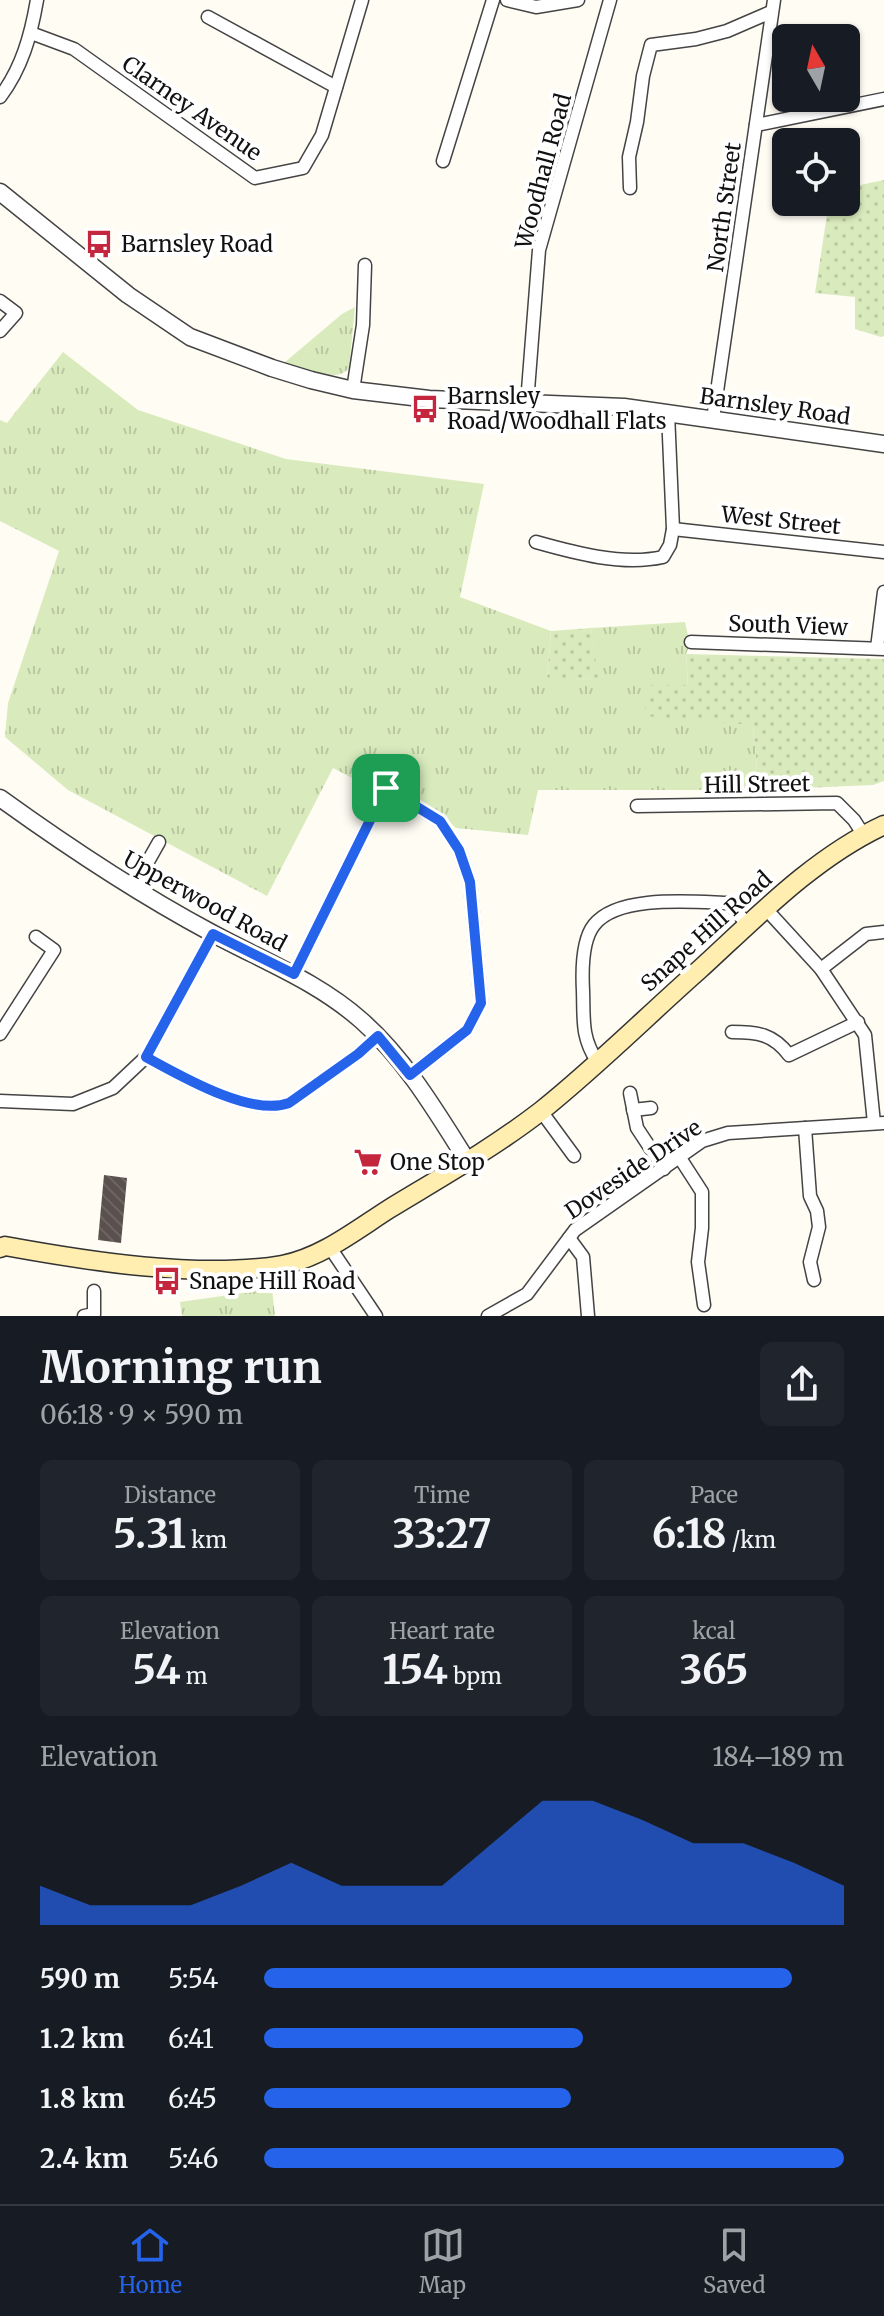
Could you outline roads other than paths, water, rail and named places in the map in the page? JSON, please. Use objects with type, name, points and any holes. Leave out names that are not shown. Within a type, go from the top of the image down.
[{"type":"main road","name":"Snape Hill Road","points":[[0,1248],[5,1246],[127,1265],[235,1268],[281,1265],[329,1246],[468,1162],[541,1111],[810,871],[863,834],[884,825]]},
{"type":"street","points":[[0,97],[13,79],[31,33],[37,0]]},
{"type":"street","name":"Clarney Avenue","points":[[31,33],[74,49],[255,178],[303,168],[322,135],[362,0]]},
{"type":"street","points":[[443,161],[493,0]]},
{"type":"street","points":[[507,0],[536,7],[578,0]]},
{"type":"street","name":"Woodhall Road","points":[[527,403],[539,250],[610,0]]},
{"type":"street","points":[[630,188],[629,157],[651,45],[727,31],[773,6]]},
{"type":"street","name":"North Street","points":[[713,419],[773,6]]},
{"type":"street","points":[[208,17],[336,87]]},
{"type":"street","points":[[756,125],[884,99]]},
{"type":"street","name":"Barnsley Road","points":[[0,192],[128,295],[190,337],[272,368],[353,390],[429,399],[586,404],[884,444]]},
{"type":"street","points":[[353,390],[363,325],[365,265]]},
{"type":"street","points":[[0,301],[16,313],[0,331]]},
{"type":"street","points":[[536,542],[592,555],[643,562],[663,557],[670,545],[673,529],[668,413]]},
{"type":"street","name":"West Street","points":[[673,529],[884,552]]},
{"type":"street","points":[[880,648],[884,592]]},
{"type":"street","name":"South View","points":[[691,642],[880,648]]},
{"type":"street","points":[[366,771],[386,788],[440,821],[459,850],[470,882],[481,1003],[467,1030],[410,1075]]},
{"type":"street","points":[[294,974],[386,788]]},
{"type":"street","name":"Upperwood Road","points":[[0,798],[133,888],[213,934],[326,992],[378,1036],[429,1100],[468,1162]]},
{"type":"street","name":"Hill Street","points":[[637,806],[837,803],[863,834]]},
{"type":"street","points":[[133,888],[159,842]]},
{"type":"street","points":[[597,1061],[586,1044],[582,979],[589,932],[595,923],[632,905],[685,902],[730,903],[748,926]]},
{"type":"street","points":[[767,910],[821,969],[865,1035],[879,1123]]},
{"type":"street","points":[[821,969],[866,934],[884,932]]},
{"type":"street","points":[[0,1101],[73,1104],[113,1088],[146,1057],[213,934]]},
{"type":"street","points":[[0,1034],[54,950],[36,937]]},
{"type":"street","points":[[732,1032],[769,1035],[789,1055],[858,1022]]},
{"type":"street","points":[[146,1057],[191,1082],[254,1105],[277,1108],[301,1095],[378,1036]]},
{"type":"street","points":[[630,1093],[637,1128],[664,1169]]},
{"type":"street","points":[[633,1110],[651,1108]]},
{"type":"street","points":[[541,1111],[574,1156]]},
{"type":"street","name":"Doveside Drive","points":[[491,1315],[527,1294],[575,1230],[713,1136],[879,1123]]},
{"type":"street","points":[[805,1128],[810,1196],[817,1211],[819,1227],[810,1262],[814,1280]]},
{"type":"street","points":[[680,1158],[702,1192],[698,1262],[704,1305]]},
{"type":"street","points":[[569,1238],[583,1257],[588,1316]]},
{"type":"street","points":[[329,1246],[376,1316]]},
{"type":"street","points":[[84,1316],[94,1314],[94,1291]]},
{"type":"place","name":"Barnsley Road","points":[[99,244]]},
{"type":"place","name":"Barnsley Road/Woodhall Flats","points":[[425,409]]},
{"type":"place","name":"One Stop","points":[[368,1162]]},
{"type":"place","name":"Snape Hill Road","points":[[167,1281]]}]
